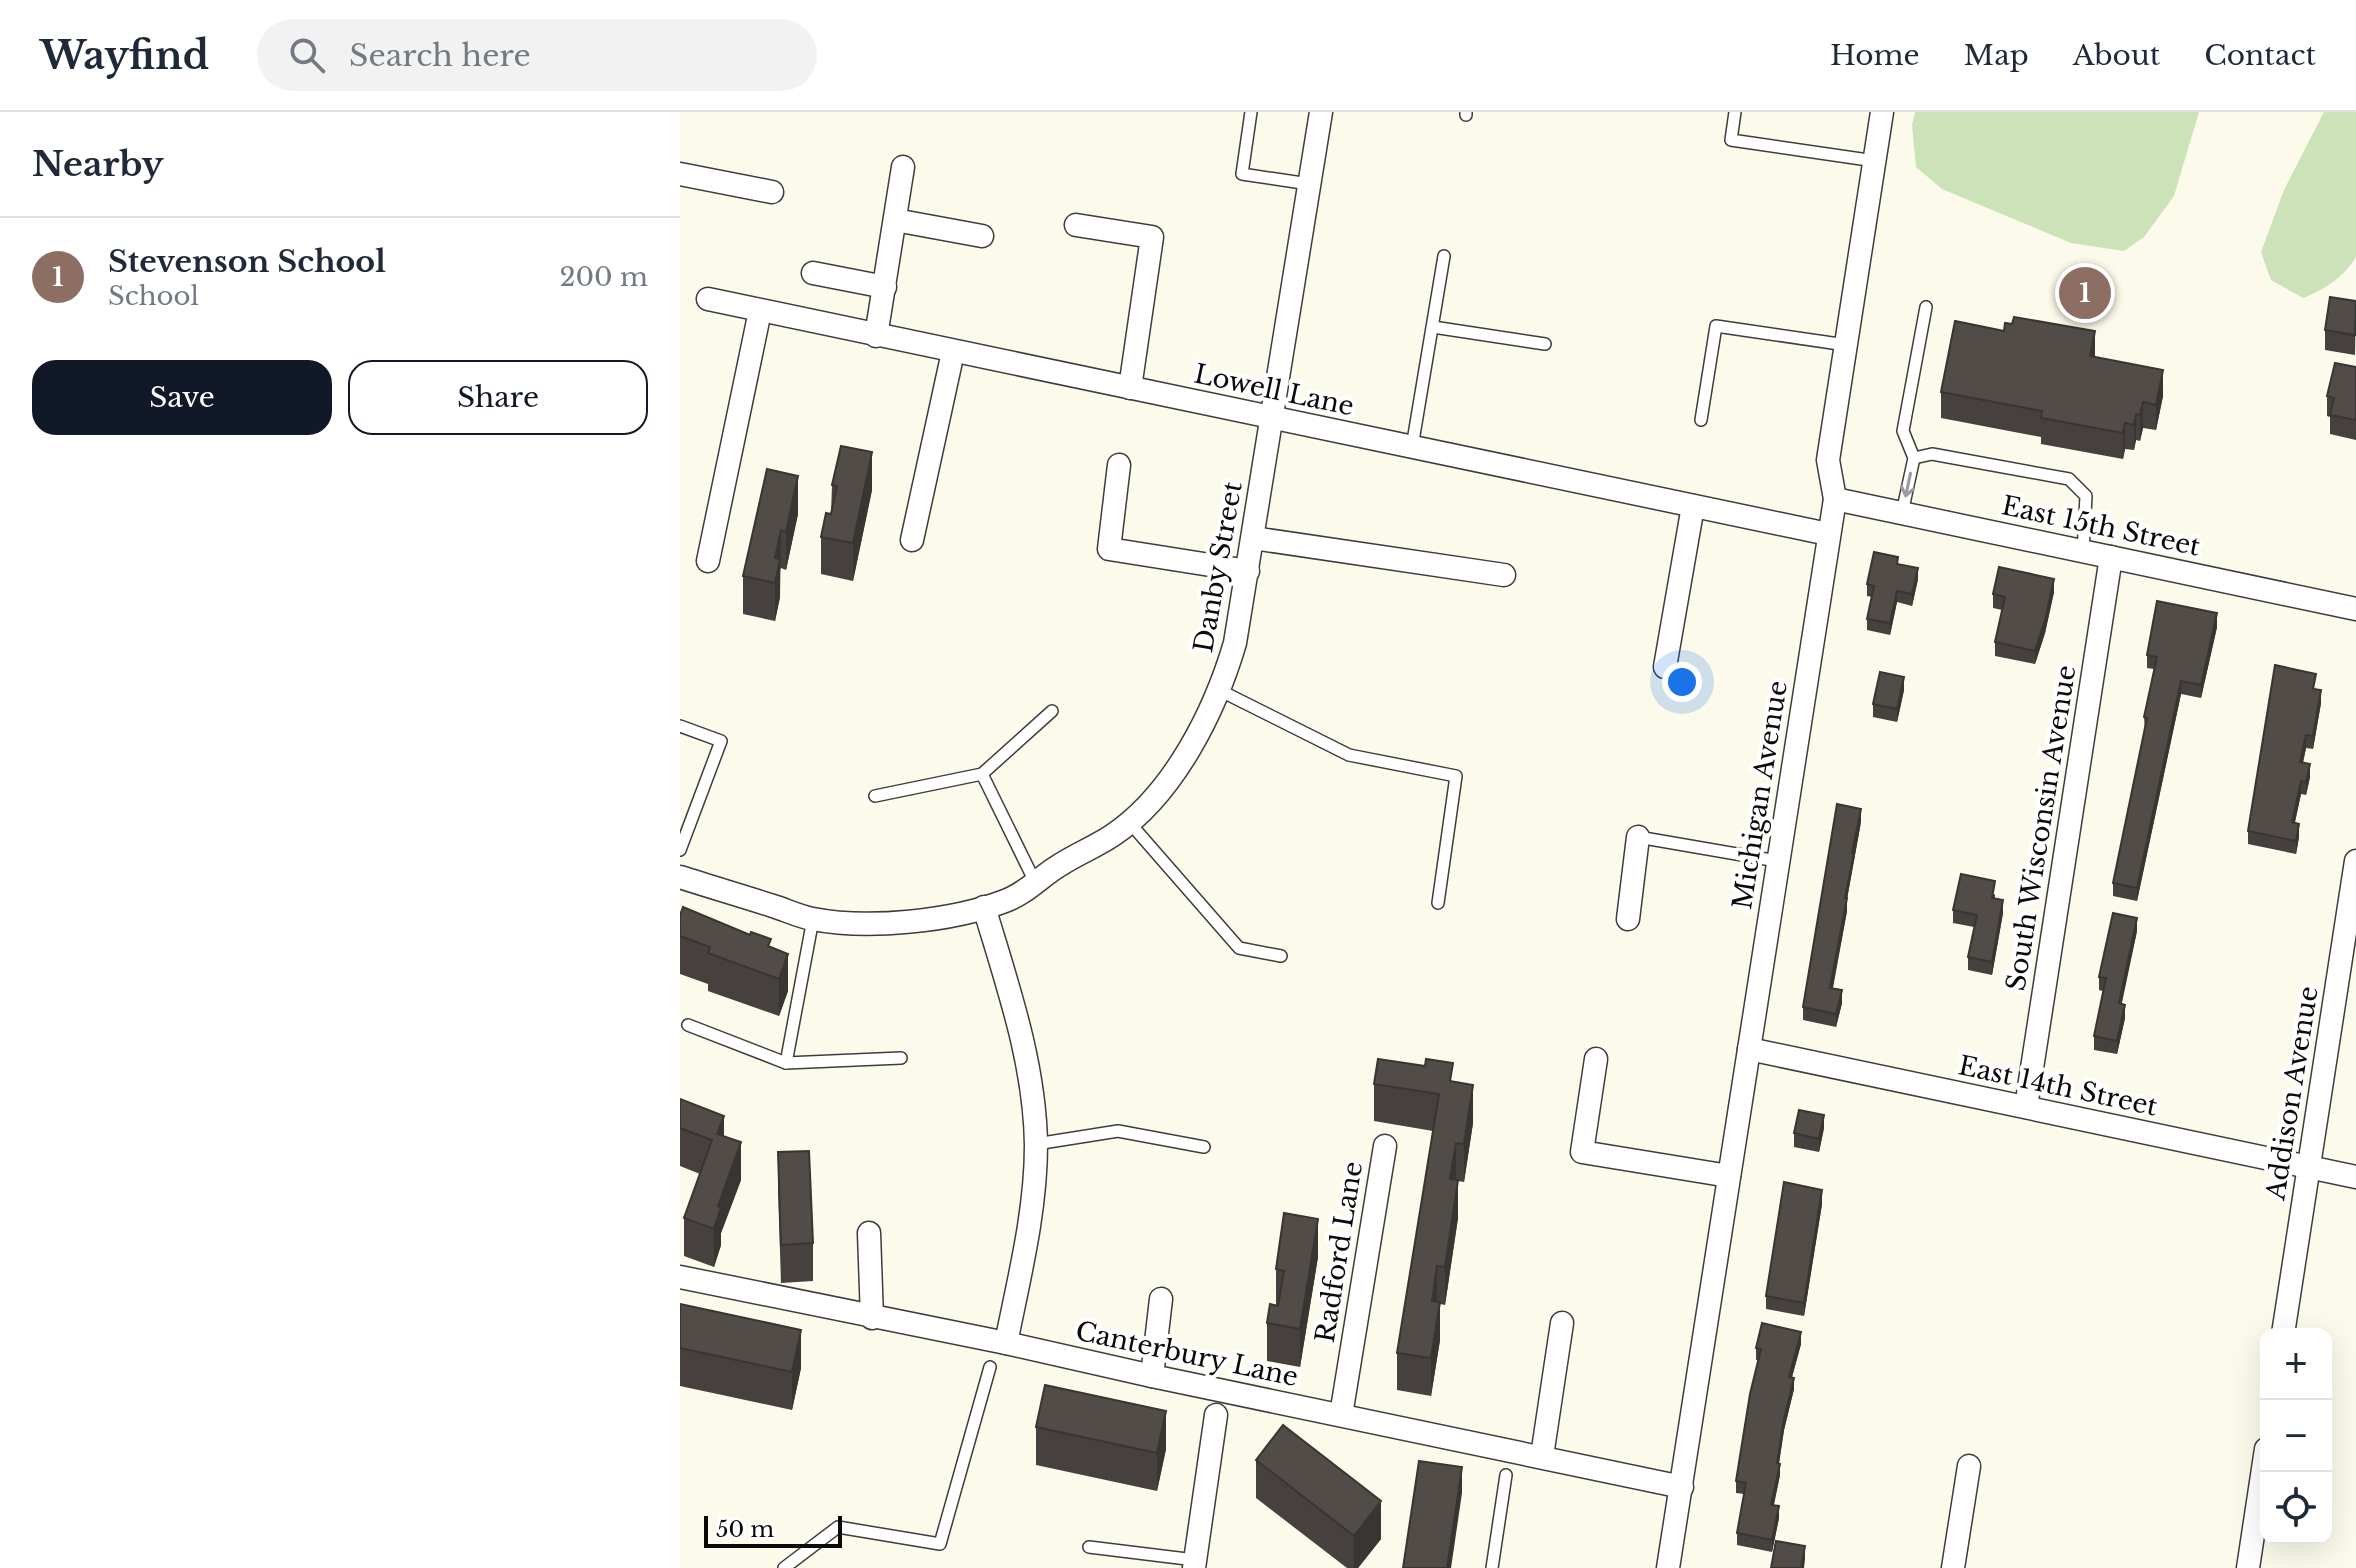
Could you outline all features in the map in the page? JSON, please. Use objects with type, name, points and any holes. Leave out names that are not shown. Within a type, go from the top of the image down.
[{"type":"street","name":"Danby Street","points":[[680,877],[813,919],[885,924],[984,907],[1007,901],[1036,885],[1058,866],[1114,835],[1171,777],[1196,739],[1219,690],[1235,643],[1321,112]]},
{"type":"street","name":"Michigan Avenue","points":[[1668,1568],[1835,499],[1828,460],[1882,112]]},
{"type":"street","points":[[876,336],[903,167]]},
{"type":"street","points":[[680,174],[772,192]]},
{"type":"street","points":[[895,220],[982,236]]},
{"type":"street","points":[[1076,225],[1152,237],[1130,388]]},
{"type":"street","points":[[813,273],[885,287]]},
{"type":"street","name":"Lowell Lane","points":[[708,299],[1828,534]]},
{"type":"street","points":[[708,561],[760,311]]},
{"type":"street","points":[[912,540],[953,352]]},
{"type":"street","points":[[1119,465],[1109,549],[1248,571]]},
{"type":"street","name":"East 15th Street","points":[[1835,499],[2356,609]]},
{"type":"street","points":[[1665,667],[1693,506]]},
{"type":"street","points":[[1253,538],[1504,575]]},
{"type":"street","name":"South Wisconsin Avenue","points":[[2026,1107],[2111,557]]},
{"type":"street","points":[[1628,919],[1638,837]]},
{"type":"street","name":"Addison Avenue","points":[[2284,1328],[2356,861]]},
{"type":"street","points":[[984,907],[1026,1057],[1036,1144],[1029,1231],[1006,1343]]},
{"type":"street","name":"East 14th Street","points":[[1749,1049],[2356,1177]]},
{"type":"street","points":[[1596,1059],[1582,1152],[1729,1176]]},
{"type":"street","name":"Radford Lane","points":[[1341,1415],[1385,1146]]},
{"type":"street","points":[[869,1233],[872,1318]]},
{"type":"street","name":"Canterbury Lane","points":[[680,1277],[1682,1487]]},
{"type":"street","points":[[1152,1376],[1161,1299]]},
{"type":"street","points":[[1542,1456],[1562,1323]]},
{"type":"street","points":[[1194,1564],[1216,1415]]},
{"type":"street","points":[[1953,1568],[1969,1466]]},
{"type":"street","points":[[2248,1568],[2263,1472]]},
{"type":"lane","points":[[1251,112],[1242,174],[1309,184]]},
{"type":"lane","points":[[1735,112],[1731,140],[1875,161]]},
{"type":"lane","points":[[1412,448],[1444,256]]},
{"type":"lane","points":[[1902,513],[1914,458],[1903,431],[1926,307]]},
{"type":"lane","points":[[1701,420],[1716,326],[1847,345]]},
{"type":"lane","points":[[1433,327],[1545,344]]},
{"type":"lane","points":[[1914,458],[1932,454],[2069,479],[2086,496],[2083,551]]},
{"type":"lane","points":[[1219,690],[1349,755],[1456,776],[1438,903]]},
{"type":"lane","points":[[875,796],[982,774],[1052,711]]},
{"type":"lane","points":[[680,726],[721,741],[680,850]]},
{"type":"lane","points":[[982,774],[1036,885]]},
{"type":"lane","points":[[1129,822],[1239,948],[1281,956]]},
{"type":"lane","points":[[1638,837],[1777,861]]},
{"type":"lane","points":[[786,1063],[813,919]]},
{"type":"lane","points":[[688,1025],[786,1063],[901,1058]]},
{"type":"lane","points":[[1036,1144],[1118,1131],[1204,1147]]},
{"type":"lane","points":[[784,1568],[838,1527],[940,1544],[990,1367]]},
{"type":"lane","points":[[1492,1568],[1506,1475]]},
{"type":"lane","points":[[1089,1547],[1194,1564]]},
{"type":"green space","points":[[1915,112],[2199,112],[2174,196],[2144,237],[2124,251],[2071,243],[1942,189],[1916,167],[1912,125]]},
{"type":"green space","points":[[2324,112],[2356,112],[2356,257],[2333,282],[2303,298],[2271,280],[2261,252],[2284,190]]},
{"type":"building","points":[[2330,297],[2356,301],[2355,335],[2325,330]]},
{"type":"building","points":[[2014,317],[2095,331],[2090,356],[2163,370],[2156,405],[2143,402],[2134,425],[2125,423],[2123,433],[2041,418],[2042,411],[1941,392],[1955,321],[2004,331],[2005,323],[2012,324]]},
{"type":"building","points":[[2335,363],[2356,367],[2356,420],[2330,415],[2334,398],[2327,396]]},
{"type":"building","points":[[841,446],[872,452],[853,543],[821,537],[826,513],[831,514],[837,486],[832,485]]},
{"type":"building","points":[[767,469],[798,476],[786,532],[781,530],[775,558],[780,559],[775,583],[743,576]]},
{"type":"building","points":[[1874,552],[1898,557],[1897,564],[1918,568],[1912,594],[1897,591],[1890,623],[1867,619],[1874,586],[1867,584]]},
{"type":"building","points":[[1999,567],[2054,579],[2035,651],[1995,642],[2005,597],[1993,594]]},
{"type":"building","points":[[2157,601],[2217,613],[2201,685],[2181,681],[2137,888],[2113,883],[2157,657],[2147,655]]},
{"type":"building","points":[[2275,665],[2316,674],[2313,689],[2321,690],[2313,736],[2306,735],[2300,762],[2310,764],[2306,782],[2301,781],[2292,822],[2299,824],[2296,841],[2248,831]]},
{"type":"building","points":[[1880,672],[1904,677],[1897,709],[1873,704]]},
{"type":"building","points":[[1837,804],[1861,809],[1830,988],[1842,990],[1836,1014],[1803,1007]]},
{"type":"building","points":[[1961,874],[1995,881],[1992,898],[2003,900],[1992,962],[1968,957],[1977,915],[1953,910]]},
{"type":"building","points":[[683,907],[750,935],[751,932],[771,939],[768,946],[788,954],[779,979],[708,953],[710,947],[680,936]]},
{"type":"building","points":[[2113,913],[2137,918],[2119,1003],[2125,1005],[2117,1041],[2094,1036],[2106,978],[2099,977]]},
{"type":"building","points":[[1378,1059],[1425,1066],[1426,1059],[1453,1063],[1450,1081],[1473,1085],[1464,1144],[1456,1143],[1450,1179],[1458,1180],[1445,1267],[1437,1266],[1432,1301],[1440,1302],[1431,1358],[1397,1353],[1439,1094],[1374,1084]]},
{"type":"building","points":[[680,1099],[724,1116],[717,1134],[741,1142],[718,1206],[721,1207],[714,1229],[684,1218],[712,1140],[680,1128]]},
{"type":"building","points":[[1799,1110],[1824,1115],[1819,1139],[1794,1133]]},
{"type":"building","points":[[809,1151],[813,1243],[781,1245],[778,1152]]},
{"type":"building","points":[[1784,1182],[1822,1190],[1804,1303],[1766,1296]]},
{"type":"building","points":[[1284,1213],[1318,1219],[1300,1329],[1267,1323],[1270,1304],[1278,1306],[1284,1271],[1276,1269]]},
{"type":"building","points":[[680,1304],[801,1330],[792,1372],[680,1348]]},
{"type":"building","points":[[1762,1323],[1801,1332],[1789,1377],[1794,1378],[1784,1419],[1777,1463],[1780,1464],[1771,1505],[1779,1506],[1772,1540],[1737,1533],[1746,1483],[1736,1481],[1750,1394],[1761,1349],[1756,1348]]},
{"type":"building","points":[[1045,1385],[1166,1411],[1157,1453],[1036,1427]]},
{"type":"building","points":[[1283,1425],[1381,1501],[1354,1536],[1256,1460]]},
{"type":"building","points":[[1419,1461],[1462,1467],[1447,1568],[1403,1568]]},
{"type":"building","points":[[1776,1541],[1805,1546],[1801,1568],[1771,1568]]},
{"type":"place","name":"Stevenson School","points":[[2085,293]]}]
